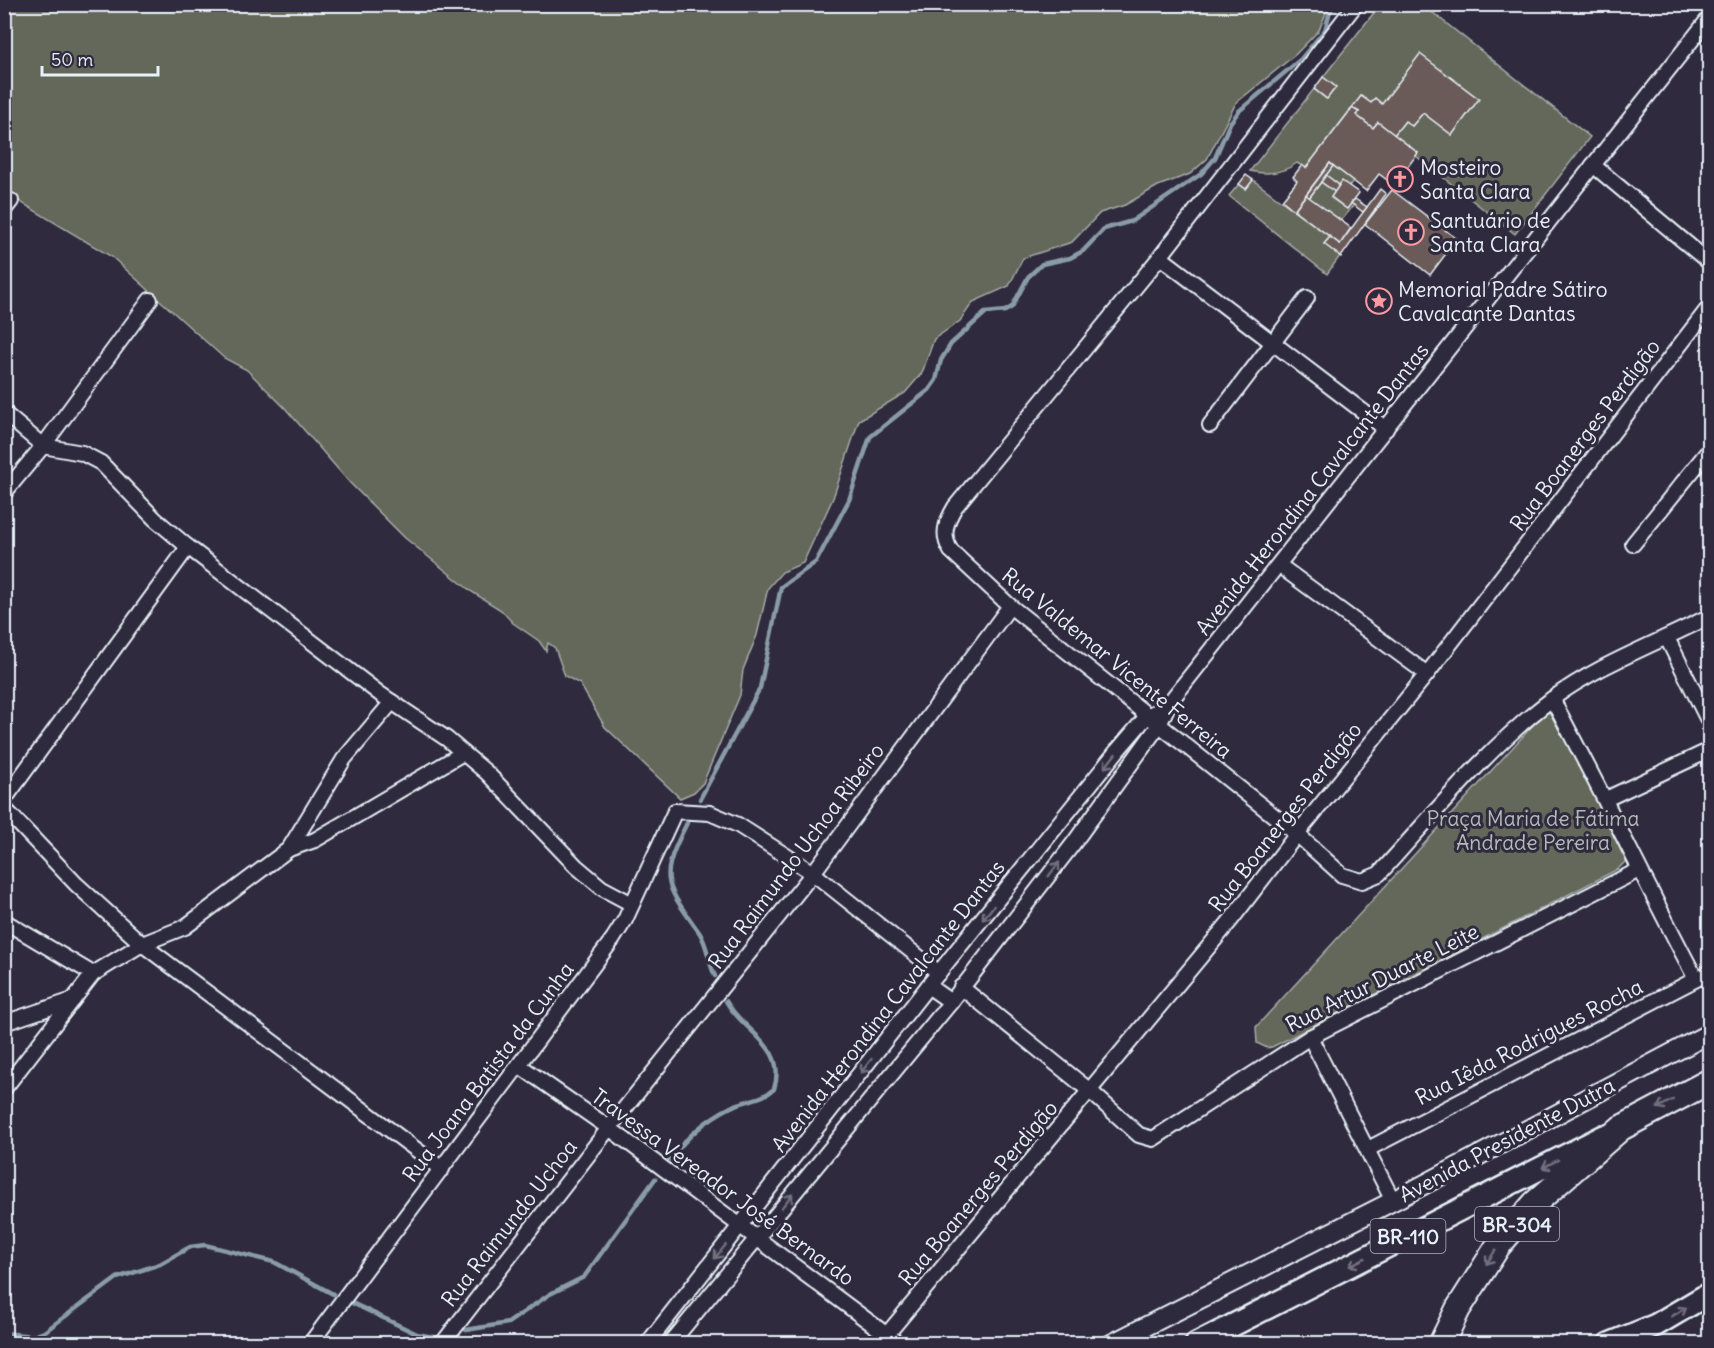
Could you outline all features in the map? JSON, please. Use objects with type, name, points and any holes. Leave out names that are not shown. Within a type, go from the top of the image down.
[{"type":"highway","name":"BR-110","points":[[1621,1128],[1710,1081]]},
{"type":"highway","name":"BR-304","points":[[1442,1344],[1458,1309],[1498,1246],[1535,1203],[1621,1128]]},
{"type":"main road","name":"Avenida Presidente Dutra","points":[[1196,1344],[1621,1128]]},
{"type":"main road","points":[[1609,1344],[1656,1325],[1710,1293]]},
{"type":"street","points":[[1356,4],[1160,257],[1386,429]]},
{"type":"street","name":"Avenida Herondina Cavalcante Dantas","points":[[647,1344],[928,986],[1169,703],[1280,566],[1710,17]]},
{"type":"street","points":[[1593,165],[1710,263]]},
{"type":"street","name":"Rua Valdemar Vicente Ferreira","points":[[1160,257],[955,507],[945,527],[946,544],[951,551],[1010,606],[1297,834],[1342,875],[1362,881],[1373,878],[1496,747],[1552,699]]},
{"type":"street","points":[[1210,425],[1308,298]]},
{"type":"street","points":[[4,493],[43,446],[150,300]]},
{"type":"street","name":"Rua Boanerges Perdigão","points":[[884,1338],[1231,920],[1297,834],[1427,674],[1710,306]]},
{"type":"street","points":[[4,413],[43,446],[82,453],[95,459],[155,519],[188,547],[463,753],[487,773],[576,866],[602,888],[632,904]]},
{"type":"street","points":[[1633,544],[1710,449]]},
{"type":"street","points":[[4,800],[188,547]]},
{"type":"street","points":[[1280,566],[1427,674]]},
{"type":"street","name":"Rua Raimundo Uchoa Ribeiro","points":[[609,1128],[813,873],[1010,606]]},
{"type":"street","points":[[1696,979],[1639,870],[1606,799],[1552,699],[1588,677],[1710,616]]},
{"type":"street","points":[[1667,638],[1710,724]]},
{"type":"street","points":[[289,849],[344,759],[392,702]]},
{"type":"street","name":"Avenida Herondina Cavalcante Dantas","points":[[670,1344],[951,1002],[1073,844],[1153,721]]},
{"type":"street","points":[[1606,799],[1710,750]]},
{"type":"street","points":[[4,1089],[93,974],[142,944],[185,927],[289,849],[315,840],[463,753]]},
{"type":"street","points":[[4,808],[76,884],[142,944],[442,1169]]},
{"type":"street","name":"Rua Joana Batista da Cunha","points":[[310,1344],[613,939],[632,904],[675,811],[697,811],[725,818],[813,873]]},
{"type":"street","name":"Rua Artur Duarte Leite","points":[[1090,1090],[1139,1135],[1153,1139],[1310,1037],[1639,870]]},
{"type":"street","points":[[813,873],[939,973]]},
{"type":"street","points":[[4,921],[93,974]]},
{"type":"street","name":"Rua Iêda Rodrigues Rocha","points":[[1368,1149],[1710,972]]},
{"type":"street","points":[[928,986],[951,1002]]},
{"type":"street","points":[[961,987],[1090,1090]]},
{"type":"street","points":[[4,1023],[73,1000]]},
{"type":"street","name":"Avenida Presidente Dutra","points":[[1111,1344],[1394,1201],[1710,1033]]},
{"type":"street","points":[[1310,1037],[1394,1201]]},
{"type":"street","name":"Travessa Vereador José Bernardo","points":[[520,1066],[757,1237],[884,1338],[899,1344]]},
{"type":"street","name":"Rua Raimundo Uchoa","points":[[442,1344],[609,1128]]},
{"type":"green space","points":[[4,5],[1333,5],[1328,8],[1319,30],[1296,54],[1236,103],[1207,159],[1190,174],[1158,186],[1125,205],[1100,213],[1072,242],[1023,258],[1009,286],[973,302],[960,321],[934,339],[922,373],[905,393],[859,420],[833,498],[803,563],[782,572],[768,588],[757,635],[743,670],[740,695],[703,783],[694,792],[680,798],[605,727],[580,684],[565,676],[555,648],[548,643],[546,651],[539,641],[513,623],[501,610],[472,592],[405,538],[350,483],[285,408],[247,370],[224,358],[112,257],[22,203],[5,190]]},
{"type":"green space","points":[[1380,5],[1423,5],[1590,137],[1515,234],[1416,156],[1418,153],[1394,135],[1405,121],[1412,126],[1423,113],[1452,135],[1479,99],[1382,104],[1375,98],[1371,103],[1361,96],[1306,168],[1297,163],[1275,172],[1250,171],[1314,89],[1326,99],[1336,88],[1323,77]]},
{"type":"green space","points":[[1333,166],[1353,181],[1349,186],[1339,185],[1326,175]]},
{"type":"green space","points":[[1253,180],[1330,237],[1324,244],[1340,256],[1327,274],[1229,196],[1239,184],[1246,189]]},
{"type":"green space","points":[[1321,182],[1335,192],[1331,198],[1347,209],[1351,203],[1354,205],[1341,221],[1309,198]]},
{"type":"green space","name":"Praça Maria de Fátima Andrade Pereira","points":[[1547,710],[1553,711],[1626,861],[1618,869],[1272,1047],[1267,1048],[1257,1043],[1256,1027]]},
{"type":"building","points":[[1420,54],[1479,99],[1452,135],[1423,113],[1412,126],[1405,121],[1394,135],[1378,122],[1373,128],[1356,115],[1359,112],[1352,108],[1361,96],[1371,103],[1375,98],[1382,104]]},
{"type":"building","points":[[1323,77],[1336,87],[1327,99],[1314,89]]},
{"type":"building","points":[[1352,108],[1359,112],[1356,115],[1373,128],[1378,122],[1418,153],[1394,185],[1379,174],[1366,191],[1330,163],[1294,210],[1282,200],[1297,181],[1293,177],[1302,165],[1306,168]]},
{"type":"building","points":[[1330,163],[1333,166],[1309,198],[1306,195]]},
{"type":"building","points":[[1246,175],[1253,180],[1246,189],[1239,184]]},
{"type":"building","points":[[1326,175],[1339,185],[1335,192],[1321,182]]},
{"type":"building","points":[[1342,181],[1359,193],[1347,209],[1331,197]]},
{"type":"building","points":[[1380,189],[1386,194],[1341,257],[1324,244],[1330,237],[1340,244]]},
{"type":"building","name":"Santuário de Santa Clara","points":[[1392,190],[1457,239],[1430,275],[1365,224]]},
{"type":"building","points":[[1306,195],[1351,228],[1340,244],[1294,210]]},
{"type":"building","points":[[1355,199],[1367,207],[1363,212],[1351,203]]},
{"type":"waterway","points":[[700,799],[760,688],[781,587],[816,562],[849,500],[870,437],[929,390],[936,380],[941,360],[951,344],[985,313],[1005,311],[1012,307],[1028,277],[1042,264],[1070,258],[1083,251],[1104,229],[1132,221],[1201,174],[1215,158],[1230,123],[1239,111],[1301,59],[1325,30],[1330,11],[1337,4]]},
{"type":"waterway","points":[[687,823],[672,857],[669,880],[678,902],[702,937],[715,976]]},
{"type":"waterway","points":[[670,1159],[690,1136],[713,1117],[774,1089],[777,1074],[775,1061],[762,1040],[726,1001]]},
{"type":"waterway","points":[[466,1330],[508,1323],[550,1294],[584,1277],[655,1179]]},
{"type":"waterway","points":[[4,1333],[33,1336],[44,1332],[117,1278],[160,1264],[190,1247],[205,1245],[274,1262],[333,1294]]},
{"type":"waterway","points":[[352,1303],[417,1334],[433,1337]]},
{"type":"place","name":"Mosteiro Santa Clara","points":[[1400,179]]},
{"type":"place","name":"Santuário de Santa Clara","points":[[1411,232]]},
{"type":"place","name":"Memorial Padre Sátiro Cavalcante Dantas","points":[[1379,301]]}]
